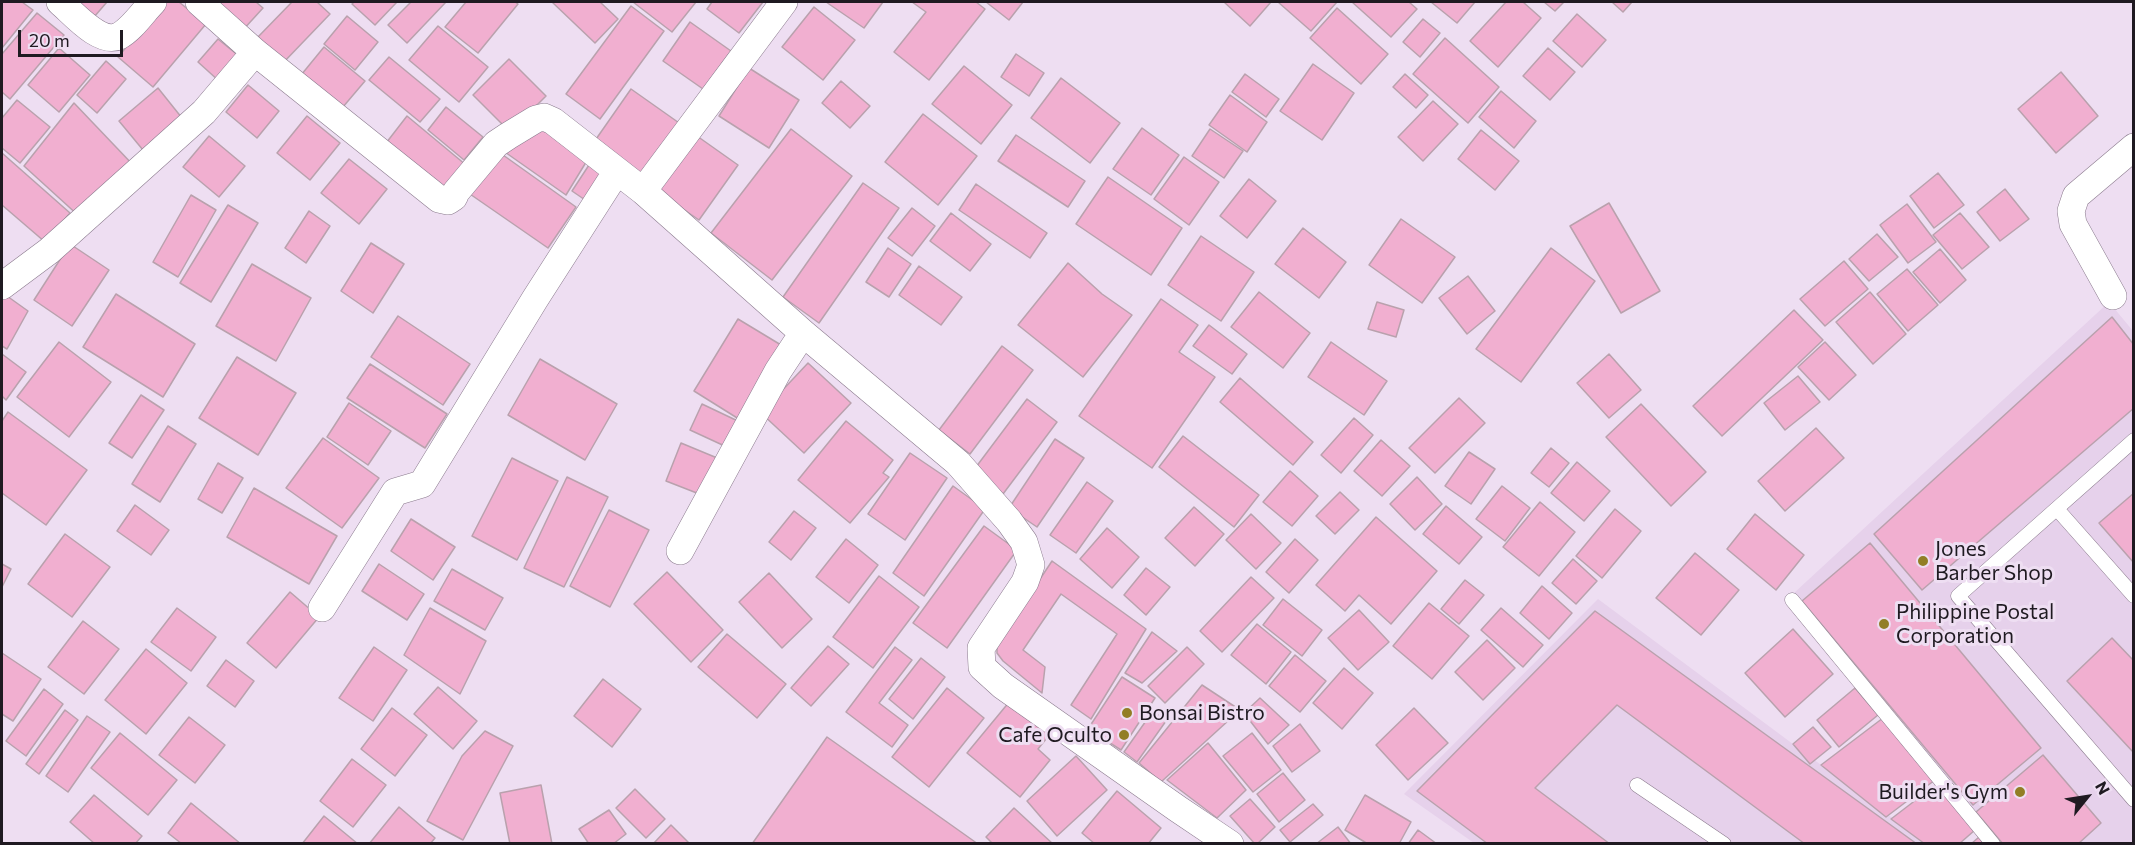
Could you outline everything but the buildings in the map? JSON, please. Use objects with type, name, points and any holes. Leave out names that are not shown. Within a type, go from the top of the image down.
[{"type":"street","points":[[60,2],[100,36],[110,38],[119,36],[127,30],[153,2]]},
{"type":"street","points":[[199,2],[255,52],[439,199],[448,201],[454,197],[496,144],[536,119],[544,117],[553,121],[643,191],[803,333],[958,463],[1009,520],[1024,543],[1032,565],[1025,582],[981,648],[982,667],[1003,686],[1230,843]]},
{"type":"street","points":[[643,191],[784,2]]},
{"type":"street","points":[[2,286],[50,251],[204,112],[255,52]]},
{"type":"street","points":[[2113,296],[2073,224],[2071,211],[2076,196],[2133,147]]},
{"type":"street","points":[[322,608],[395,492],[422,484],[535,299],[617,171]]},
{"type":"street","points":[[680,551],[778,371],[803,333]]},
{"type":"lane","points":[[2133,440],[1958,596],[2133,800]]},
{"type":"lane","points":[[2057,509],[2133,596]]},
{"type":"lane","points":[[1792,600],[1993,843]]},
{"type":"lane","points":[[1637,785],[1724,843]]},
{"type":"shaded area","points":[[2109,302],[2133,331],[2134,843],[2000,843],[1794,593]]},
{"type":"shaded area","points":[[1598,599],[1926,843],[1474,843],[1404,794]]},
{"type":"place","name":"Jones Barber Shop","points":[[1923,561]]},
{"type":"place","name":"Philippine Postal Corporation","points":[[1884,624]]},
{"type":"place","name":"Bonsai Bistro","points":[[1127,713]]},
{"type":"place","name":"Cafe Oculto","points":[[1124,735]]},
{"type":"place","name":"Builder's Gym","points":[[2020,792]]}]
